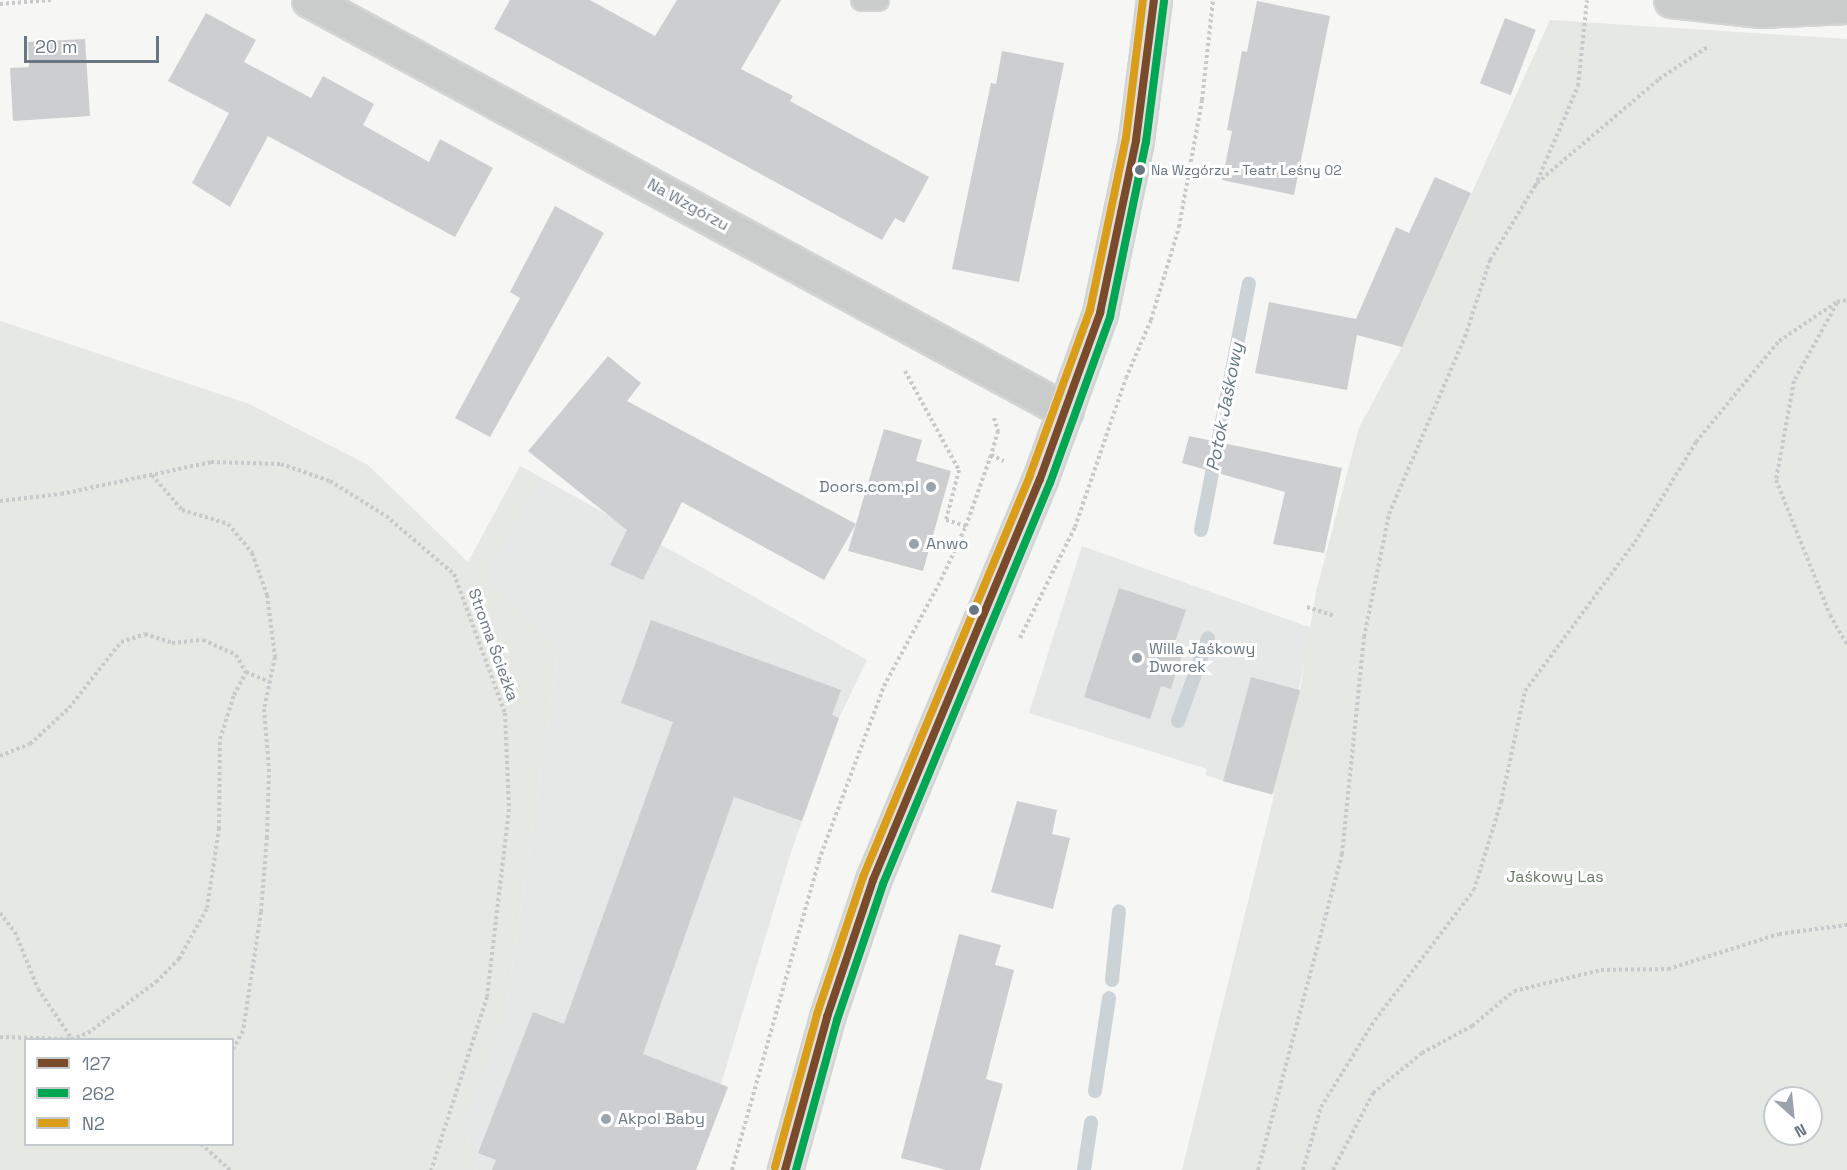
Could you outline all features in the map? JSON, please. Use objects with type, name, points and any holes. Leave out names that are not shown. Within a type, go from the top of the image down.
[{"type":"street","name":"Na Wzgórzu","points":[[309,0],[1066,411]]},
{"type":"street","points":[[786,1170],[827,1017],[873,880],[1066,411],[1100,313],[1123,208],[1154,0]]},
{"type":"street","points":[[1671,0],[1760,10],[1847,6]]},
{"type":"lane","points":[[862,0],[878,0]]},
{"type":"path","points":[[0,4],[51,0]]},
{"type":"path","points":[[1019,641],[1075,527],[1126,378],[1150,320],[1179,227],[1202,100],[1213,0]]},
{"type":"path","points":[[1258,1170],[1342,854],[1364,637],[1389,514],[1448,379],[1490,260],[1535,186],[1578,86],[1587,0]]},
{"type":"path","points":[[1535,186],[1659,80],[1760,10]]},
{"type":"path","points":[[1302,1170],[1321,1107],[1375,1020],[1474,890],[1501,802],[1525,691],[1635,542],[1696,442],[1779,340],[1837,302],[1847,300]]},
{"type":"path","points":[[1837,302],[1794,381],[1776,480],[1830,615],[1847,645]]},
{"type":"path","points":[[900,361],[959,470],[946,520],[966,525]]},
{"type":"path","points":[[732,1170],[819,860],[884,686],[966,525],[991,455]]},
{"type":"path","name":"Stroma Ścieżka","points":[[0,501],[61,494],[211,462],[281,464],[330,481],[386,516],[454,574],[478,632],[505,713],[509,809],[487,997],[431,1170]]},
{"type":"path","points":[[151,474],[182,510],[228,524],[252,553],[267,595],[275,657],[264,710],[268,780],[261,912],[243,1031],[234,1047]]},
{"type":"path","points":[[1307,607],[1334,616]]},
{"type":"path","points":[[0,756],[30,744],[61,716],[121,642],[145,634],[172,643],[203,640],[236,655],[246,672],[270,682]]},
{"type":"path","points":[[75,1038],[88,1033],[156,982],[179,959],[207,908],[219,829],[220,739],[234,695],[246,672]]},
{"type":"path","points":[[0,913],[15,932],[38,988],[71,1038]]},
{"type":"path","points":[[1333,1170],[1373,1093],[1422,1053],[1472,1026],[1514,991],[1601,970],[1668,969],[1779,934],[1847,925]]},
{"type":"path","points":[[0,1037],[36,1038]]},
{"type":"path","points":[[203,1146],[230,1170]]},
{"type":"shaded area","points":[[540,477],[867,660],[839,718],[792,849],[721,1084],[728,1087],[696,1170],[477,1170],[462,1123],[506,1011],[558,650],[484,577]]},
{"type":"shaded area","points":[[1082,546],[1312,628],[1276,794],[1205,775],[1207,769],[1029,713]]},
{"type":"green space","name":"Jaśkowy Las","points":[[1550,20],[1847,39],[1847,1170],[1182,1170],[1300,690],[1316,592],[1359,428],[1402,347]]},
{"type":"green space","points":[[0,321],[249,404],[368,465],[468,562],[520,466],[540,477],[484,577],[558,650],[506,1011],[462,1123],[477,1170],[0,1170]]},
{"type":"building","points":[[510,0],[590,0],[655,36],[677,0],[781,0],[741,69],[793,96],[790,101],[929,177],[904,223],[895,218],[882,240],[494,29]]},
{"type":"building","points":[[1257,1],[1330,16],[1294,195],[1222,180],[1232,131],[1227,130],[1242,51],[1247,52]]},
{"type":"building","points":[[206,13],[256,40],[244,62],[311,98],[323,76],[374,104],[363,125],[429,162],[440,139],[493,168],[455,237],[268,136],[230,207],[192,183],[229,113],[168,81]]},
{"type":"building","points":[[1505,18],[1536,30],[1511,95],[1480,83]]},
{"type":"building","points":[[85,39],[90,116],[13,121],[10,68],[29,67],[28,42]]},
{"type":"building","points":[[1002,51],[1064,63],[1019,282],[952,269],[991,83],[996,84]]},
{"type":"building","points":[[1435,177],[1471,193],[1402,347],[1357,335],[1347,390],[1255,373],[1269,302],[1356,319],[1396,227],[1409,233]]},
{"type":"building","points":[[555,206],[604,233],[490,437],[455,418],[520,298],[510,292]]},
{"type":"building","points":[[608,356],[641,383],[627,401],[856,524],[824,580],[682,502],[643,580],[610,565],[627,530],[528,451]]},
{"type":"building","points":[[884,429],[922,440],[916,461],[951,471],[923,571],[848,551]]},
{"type":"building","points":[[1189,436],[1342,468],[1324,553],[1273,544],[1285,492],[1182,463]]},
{"type":"building","points":[[1119,588],[1186,610],[1175,642],[1185,646],[1171,689],[1161,686],[1150,719],[1084,697]]},
{"type":"building","points":[[651,620],[841,690],[832,715],[839,718],[802,821],[734,797],[643,1054],[728,1087],[696,1170],[492,1170],[496,1160],[478,1153],[533,1012],[564,1024],[673,722],[621,703]]},
{"type":"building","points":[[1251,677],[1300,690],[1272,795],[1223,781]]},
{"type":"building","points":[[1017,801],[1057,810],[1052,834],[1070,838],[1053,909],[991,892]]},
{"type":"building","points":[[959,934],[1001,945],[995,965],[1014,970],[986,1079],[1003,1084],[980,1170],[946,1170],[901,1158]]},
{"type":"waterway","name":"Potok Jaśkowy","points":[[1201,530],[1249,284]]},
{"type":"waterway","name":"Potok Jaśkowy","points":[[1178,721],[1208,638]]},
{"type":"waterway","name":"Potok Jaśkowy","points":[[1112,980],[1119,911]]},
{"type":"waterway","name":"Potok Jaśkowy","points":[[1095,1091],[1109,998]]},
{"type":"waterway","name":"Potok Jaśkowy","points":[[1084,1170],[1091,1123]]},
{"type":"transit line","name":"N2","points":[[775,1167],[817,1014],[863,877],[1030,475],[1090,310],[1126,138],[1143,0]]},
{"type":"transit line","name":"127","points":[[785,1170],[827,1017],[873,880],[1040,479],[1100,313],[1136,140],[1154,0]]},
{"type":"transit line","name":"262","points":[[796,1170],[837,1020],[883,884],[1050,483],[1110,317],[1146,142],[1164,1]]},
{"type":"place","name":"Na Wzgórzu - Teatr Leśny 02","points":[[1140,170]]},
{"type":"place","name":"Doors.com.pl","points":[[931,487]]},
{"type":"place","name":"Anwo","points":[[914,544]]},
{"type":"place","name":"Willa Jaśkowy Dworek","points":[[1137,658]]},
{"type":"place","name":"Akpol Baby","points":[[606,1119]]}]
